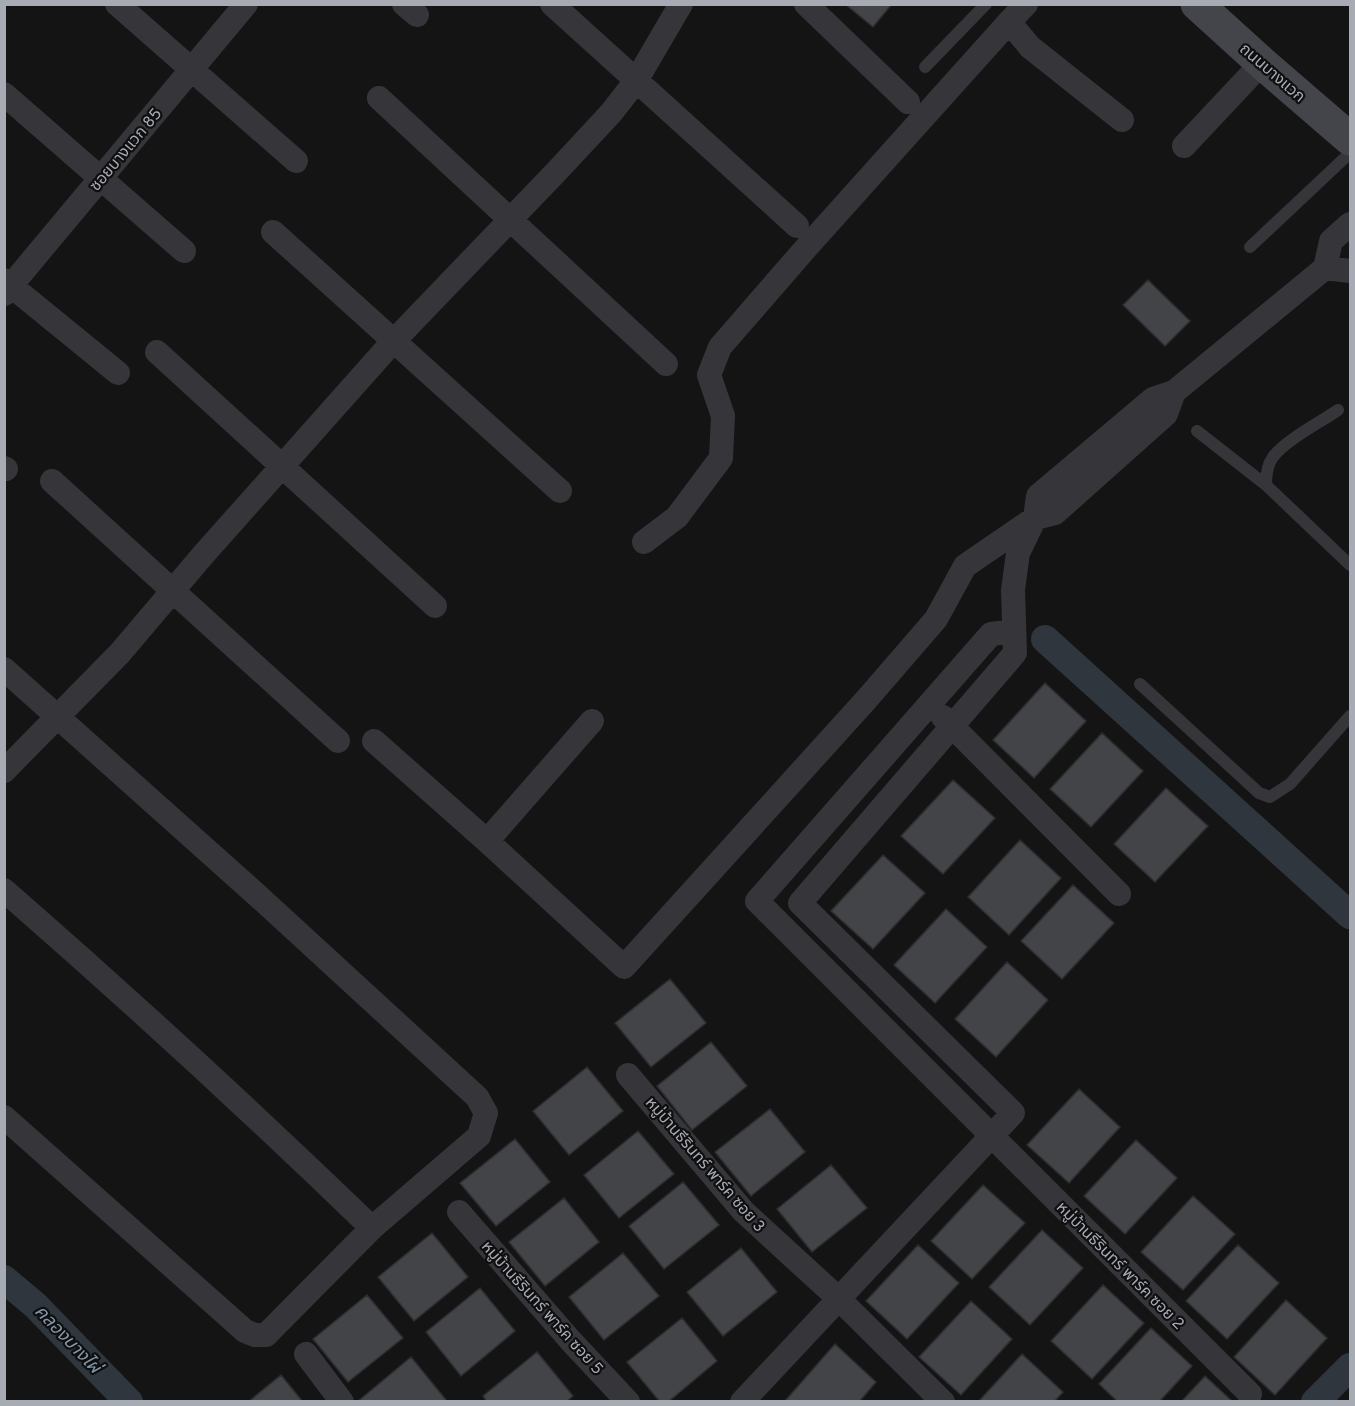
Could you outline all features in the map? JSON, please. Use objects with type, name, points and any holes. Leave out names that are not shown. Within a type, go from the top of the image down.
[{"type":"main road","name":"ถนนบางแวก","points":[[1197,4],[1350,139]]},
{"type":"street","points":[[117,4],[296,161]]},
{"type":"street","name":"ซอยบางแวก 85","points":[[7,286],[101,179],[246,4]]},
{"type":"street","points":[[552,4],[796,226]]},
{"type":"street","points":[[4,771],[120,652],[394,341],[603,121],[636,81],[681,4]]},
{"type":"street","points":[[806,4],[908,102]]},
{"type":"street","points":[[644,542],[677,517],[721,458],[723,416],[709,375],[720,347],[1026,4]]},
{"type":"street","points":[[1009,22],[1030,47],[1122,120]]},
{"type":"street","points":[[1184,146],[1262,63]]},
{"type":"street","points":[[4,94],[184,251]]},
{"type":"street","points":[[379,98],[509,221],[666,364]]},
{"type":"street","points":[[374,741],[624,967],[867,700],[936,619],[965,566],[1035,518],[1055,513],[1166,414],[1174,392],[1325,268],[1331,241],[1350,224]]},
{"type":"street","points":[[273,232],[560,491]]},
{"type":"street","points":[[1325,268],[1350,271]]},
{"type":"street","points":[[7,286],[118,373]]},
{"type":"street","points":[[157,352],[435,606]]},
{"type":"street","points":[[52,481],[338,741]]},
{"type":"street","points":[[742,1401],[1013,1113],[800,903],[1015,653],[1013,590],[1018,554],[1035,518]]},
{"type":"street","points":[[1014,631],[990,634],[929,704],[1119,894]]},
{"type":"street","points":[[4,669],[258,896],[477,1097],[486,1113],[479,1136],[372,1228],[266,1335],[255,1335],[245,1331],[4,1117]]},
{"type":"street","name":"หมู่บ้านธีรินทร์ พาร์ค ซอย 2","points":[[929,704],[757,901],[1250,1394]]},
{"type":"street","points":[[487,841],[591,721]]},
{"type":"street","points":[[4,890],[81,957],[372,1228]]},
{"type":"street","points":[[883,1028],[905,1006]]},
{"type":"street","name":"หมู่บ้านธีรินทร์ พาร์ค ซอย 3","points":[[628,1075],[744,1212],[839,1299],[943,1401]]},
{"type":"street","name":"หมู่บ้านธีรินทร์ พาร์ค ซอย 5","points":[[459,1212],[570,1340],[628,1401]]},
{"type":"street","points":[[306,1354],[342,1401]]},
{"type":"lane","points":[[925,67],[986,4]]},
{"type":"lane","points":[[1250,247],[1350,153]]},
{"type":"lane","points":[[1266,485],[1266,473],[1272,458],[1283,447],[1338,410]]},
{"type":"lane","points":[[1197,431],[1266,485],[1350,565]]},
{"type":"lane","points":[[1140,684],[1259,793],[1270,797],[1290,784],[1350,716]]},
{"type":"building","points":[[845,4],[892,4],[873,27]]},
{"type":"building","points":[[1148,280],[1190,321],[1165,346],[1123,305]]},
{"type":"building","points":[[1045,683],[1086,721],[1034,778],[993,740]]},
{"type":"building","points":[[1102,733],[1143,771],[1091,827],[1050,789]]},
{"type":"building","points":[[953,780],[995,818],[943,874],[901,836]]},
{"type":"building","points":[[1166,788],[1208,826],[1155,882],[1114,844]]},
{"type":"building","points":[[1020,840],[1061,878],[1009,935],[968,897]]},
{"type":"building","points":[[883,855],[925,893],[873,949],[831,911]]},
{"type":"building","points":[[1073,885],[1114,923],[1062,979],[1021,941]]},
{"type":"building","points":[[946,909],[987,947],[935,1003],[894,965]]},
{"type":"building","points":[[1007,962],[1048,1000],[996,1057],[955,1019]]},
{"type":"building","points":[[670,979],[706,1023],[651,1067],[615,1023]]},
{"type":"building","points":[[711,1042],[747,1086],[692,1130],[657,1086]]},
{"type":"building","points":[[587,1067],[623,1111],[569,1155],[533,1111]]},
{"type":"building","points":[[1079,1089],[1120,1127],[1069,1183],[1027,1145]]},
{"type":"building","points":[[770,1109],[805,1152],[751,1196],[715,1152]]},
{"type":"building","points":[[638,1131],[674,1174],[619,1218],[584,1175]]},
{"type":"building","points":[[515,1139],[550,1182],[496,1226],[460,1183]]},
{"type":"building","points":[[1136,1140],[1177,1178],[1125,1234],[1084,1196]]},
{"type":"building","points":[[831,1165],[867,1208],[812,1252],[777,1209]]},
{"type":"building","points":[[683,1182],[719,1225],[664,1269],[629,1226]]},
{"type":"building","points":[[983,1185],[1025,1223],[972,1279],[931,1241]]},
{"type":"building","points":[[1193,1196],[1235,1234],[1183,1290],[1141,1252]]},
{"type":"building","points":[[564,1198],[599,1242],[545,1286],[509,1242]]},
{"type":"building","points":[[1042,1230],[1083,1268],[1030,1325],[989,1287]]},
{"type":"building","points":[[432,1233],[468,1277],[414,1321],[378,1277]]},
{"type":"building","points":[[918,1245],[959,1283],[907,1339],[866,1301]]},
{"type":"building","points":[[1238,1245],[1279,1283],[1227,1339],[1186,1301]]},
{"type":"building","points":[[741,1248],[777,1292],[723,1336],[687,1292]]},
{"type":"building","points":[[623,1253],[659,1296],[604,1340],[569,1297]]},
{"type":"building","points":[[1103,1285],[1144,1323],[1092,1379],[1051,1341]]},
{"type":"building","points":[[480,1288],[515,1331],[461,1376],[426,1332]]},
{"type":"building","points":[[367,1295],[403,1338],[348,1382],[313,1339]]},
{"type":"building","points":[[1286,1300],[1327,1338],[1275,1395],[1234,1357]]},
{"type":"building","points":[[971,1301],[1012,1339],[961,1395],[919,1357]]},
{"type":"building","points":[[682,1318],[717,1361],[668,1402],[660,1402],[627,1362]]},
{"type":"building","points":[[1151,1328],[1192,1366],[1159,1402],[1118,1402],[1099,1384]]},
{"type":"building","points":[[835,1344],[876,1382],[859,1402],[784,1402]]},
{"type":"building","points":[[537,1352],[573,1396],[566,1402],[487,1402],[483,1396]]},
{"type":"building","points":[[1022,1354],[1063,1392],[1054,1402],[978,1402]]},
{"type":"building","points":[[411,1357],[447,1401],[357,1402]]},
{"type":"building","points":[[281,1375],[303,1402],[248,1402]]},
{"type":"building","points":[[1205,1376],[1233,1402],[1181,1402]]},
{"type":"waterway","points":[[1045,639],[1350,915]]},
{"type":"waterway","name":"คลองบางไผ่","points":[[4,1279],[35,1305],[129,1402]]},
{"type":"waterway","points":[[1315,1402],[1350,1367]]}]
